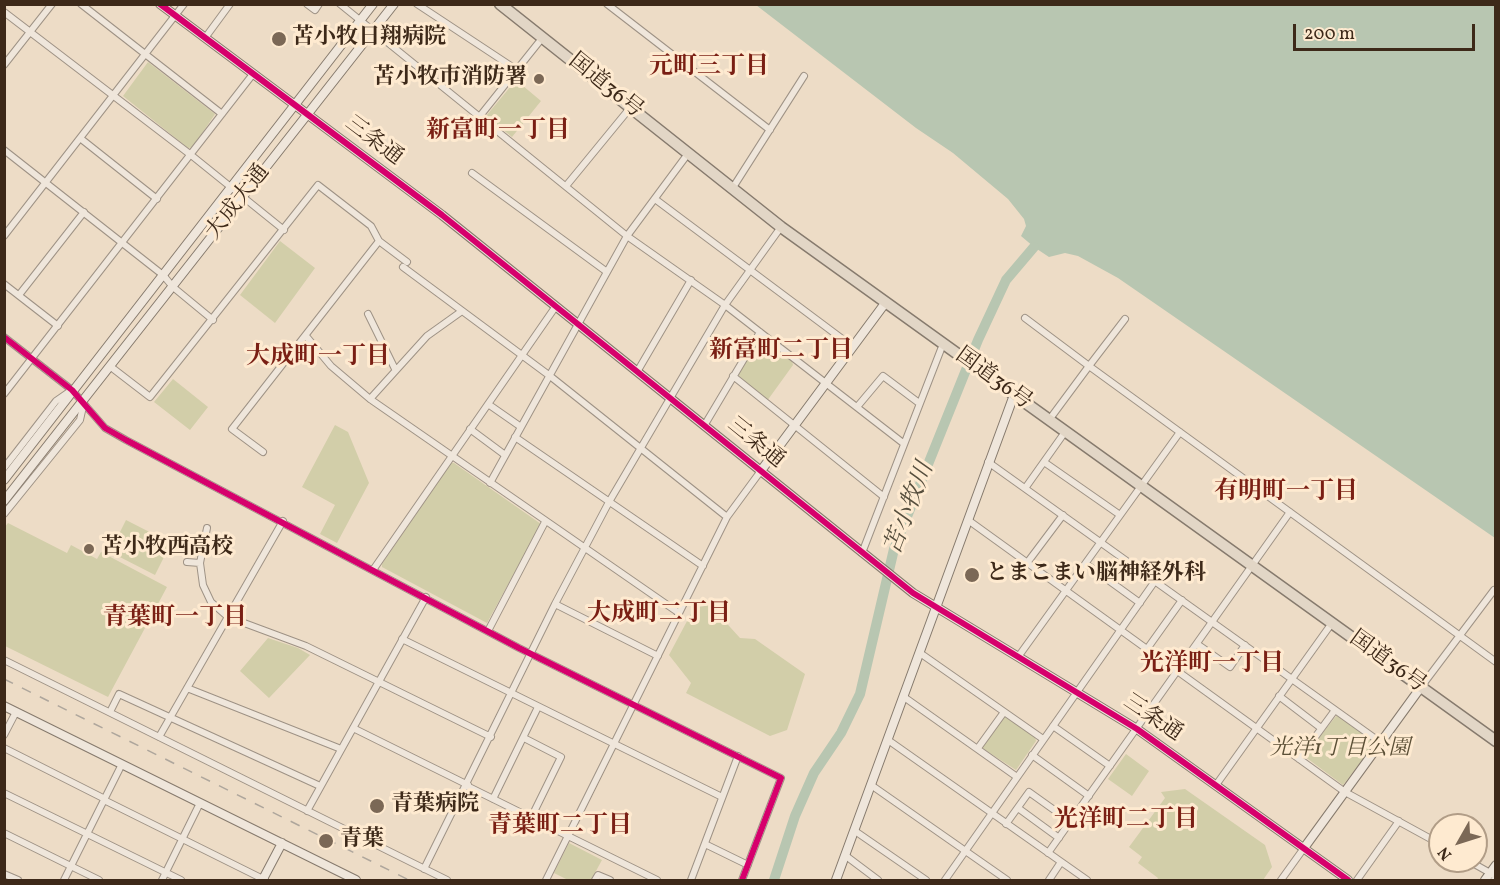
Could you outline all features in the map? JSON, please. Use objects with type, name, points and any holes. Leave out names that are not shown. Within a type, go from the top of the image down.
[{"type":"highway","name":"国道36号","points":[[500,4],[732,190],[1496,741]]},
{"type":"street","points":[[4,65],[52,4]]},
{"type":"street","points":[[81,4],[222,114]]},
{"type":"street","name":"三条通","points":[[160,4],[442,215],[913,593],[1137,729],[1348,880]]},
{"type":"street","points":[[4,236],[184,4]]},
{"type":"street","points":[[205,38],[230,4]]},
{"type":"street","points":[[307,4],[315,10],[319,4]]},
{"type":"street","points":[[340,4],[627,236],[725,305],[903,443]]},
{"type":"street","name":"大成大通","points":[[4,480],[373,4]]},
{"type":"street","name":"大成大通","points":[[4,501],[111,368],[394,4]]},
{"type":"street","points":[[417,4],[518,70]]},
{"type":"street","points":[[607,4],[770,130]]},
{"type":"street","points":[[4,12],[114,95],[284,230]]},
{"type":"street","points":[[480,116],[543,37]]},
{"type":"street","points":[[4,394],[253,74]]},
{"type":"street","points":[[732,190],[804,76]]},
{"type":"street","points":[[566,186],[630,108]]},
{"type":"street","points":[[80,138],[157,199]]},
{"type":"street","points":[[4,150],[123,242],[213,320]]},
{"type":"street","points":[[490,483],[627,236],[687,154]]},
{"type":"street","points":[[472,173],[607,272]]},
{"type":"street","points":[[111,368],[150,397],[318,185],[371,225],[379,241],[405,265],[462,311],[550,376],[727,517]]},
{"type":"street","points":[[655,199],[853,347]]},
{"type":"street","points":[[19,295],[84,212]]},
{"type":"street","points":[[424,869],[468,786],[555,604],[609,502],[725,305],[781,226]]},
{"type":"street","points":[[263,452],[232,429],[379,241]]},
{"type":"street","points":[[637,372],[691,280]]},
{"type":"street","points":[[4,284],[58,326]]},
{"type":"street","points":[[546,880],[727,517],[886,302]]},
{"type":"street","points":[[374,570],[556,306]]},
{"type":"street","points":[[370,399],[427,336],[462,311]]},
{"type":"street","points":[[368,314],[395,369]]},
{"type":"street","points":[[1025,318],[1496,662]]},
{"type":"street","points":[[1049,420],[1125,320]]},
{"type":"street","points":[[704,426],[760,332]]},
{"type":"street","points":[[306,336],[331,366],[370,399],[679,614]]},
{"type":"street","points":[[4,337],[72,390],[84,401],[105,428],[531,654],[781,778],[742,880]]},
{"type":"street","points":[[862,553],[919,403],[946,346]]},
{"type":"street","points":[[733,376],[884,496]]},
{"type":"street","points":[[856,407],[883,376],[919,403]]},
{"type":"street","points":[[4,468],[56,401],[72,390]]},
{"type":"street","points":[[836,880],[1014,395]]},
{"type":"street","points":[[4,514],[80,420],[84,401]]},
{"type":"street","points":[[488,404],[521,427]]},
{"type":"street","points":[[470,429],[505,455]]},
{"type":"street","points":[[1026,487],[1065,432]]},
{"type":"street","points":[[1018,657],[1180,432]]},
{"type":"street","points":[[515,437],[703,567]]},
{"type":"street","points":[[988,462],[1380,742]]},
{"type":"street","points":[[1044,462],[1120,515]]},
{"type":"street","points":[[1048,853],[1290,512]]},
{"type":"street","points":[[1027,563],[1063,515]]},
{"type":"street","points":[[968,520],[1345,792],[1428,837]]},
{"type":"street","points":[[159,737],[283,521]]},
{"type":"street","points":[[488,631],[545,522]]},
{"type":"street","points":[[207,528],[200,563],[205,594],[228,616],[306,646],[491,737]]},
{"type":"street","points":[[187,562],[200,563]]},
{"type":"street","points":[[1086,564],[1140,603]]},
{"type":"street","points":[[945,880],[1155,580]]},
{"type":"street","points":[[1281,880],[1458,635],[1494,590]]},
{"type":"street","points":[[307,811],[426,597]]},
{"type":"street","points":[[1147,649],[1182,600]]},
{"type":"street","points":[[555,604],[658,656]]},
{"type":"street","points":[[1216,785],[1332,623]]},
{"type":"street","points":[[402,639],[722,797]]},
{"type":"street","points":[[1197,644],[1230,667],[1245,645]]},
{"type":"street","points":[[920,653],[1043,739]]},
{"type":"street","points":[[4,660],[447,880]]},
{"type":"street","points":[[188,688],[341,748]]},
{"type":"street","points":[[110,712],[119,694],[320,786]]},
{"type":"street","points":[[1279,696],[1321,728]]},
{"type":"street","points":[[904,697],[1017,777]]},
{"type":"street","points":[[4,706],[350,879]]},
{"type":"street","points":[[493,799],[538,707]]},
{"type":"street","points":[[1299,759],[1335,710]]},
{"type":"street","points":[[4,735],[16,712]]},
{"type":"street","points":[[978,748],[1004,712]]},
{"type":"street","points":[[1053,726],[1110,766]]},
{"type":"street","points":[[353,728],[657,880]]},
{"type":"street","points":[[524,738],[561,757],[531,818]]},
{"type":"street","points":[[888,740],[1085,880]]},
{"type":"street","points":[[4,748],[264,880],[282,843]]},
{"type":"street","points":[[1032,755],[1089,796]]},
{"type":"street","points":[[692,880],[738,756]]},
{"type":"street","points":[[64,880],[122,764]]},
{"type":"street","points":[[871,785],[1006,880]]},
{"type":"street","points":[[1006,824],[1029,792],[1071,822]]},
{"type":"street","points":[[4,793],[181,880]]},
{"type":"street","points":[[162,880],[200,803]]},
{"type":"street","points":[[1018,808],[1059,838]]},
{"type":"street","points":[[1357,880],[1399,821]]},
{"type":"street","points":[[855,831],[926,880]]},
{"type":"street","points":[[4,833],[99,880]]},
{"type":"street","points":[[705,844],[748,865]]},
{"type":"street","points":[[846,856],[878,880]]},
{"type":"street","points":[[1048,880],[1061,862]]},
{"type":"street","points":[[4,874],[18,880]]},
{"type":"street","points":[[595,880],[598,875],[610,880]]},
{"type":"green space","points":[[148,62],[215,114],[193,147],[188,148],[123,96]]},
{"type":"green space","points":[[516,80],[541,101],[512,137],[486,116]]},
{"type":"green space","points":[[280,241],[315,268],[275,323],[240,295]]},
{"type":"green space","points":[[762,337],[792,361],[793,365],[767,401],[738,375],[759,338]]},
{"type":"green space","points":[[173,379],[208,407],[190,430],[154,402]]},
{"type":"green space","points":[[335,425],[348,432],[369,483],[337,543],[320,534],[335,505],[302,487]]},
{"type":"green space","points":[[451,463],[541,524],[487,623],[382,567]]},
{"type":"green space","points":[[126,520],[171,543],[155,575],[110,552]]},
{"type":"green space","points":[[8,523],[67,553],[71,545],[97,559],[101,552],[167,587],[108,697],[5,646],[4,528]]},
{"type":"green space","points":[[710,605],[740,638],[755,639],[805,674],[787,730],[770,736],[686,693],[691,683],[669,655],[694,608]]},
{"type":"green space","points":[[268,638],[298,648],[310,655],[269,698],[240,671]]},
{"type":"green space","name":"光洋1丁目公園","points":[[1337,715],[1374,742],[1343,785],[1304,756]]},
{"type":"green space","points":[[1005,716],[1035,737],[1036,741],[1016,770],[982,748]]},
{"type":"green space","points":[[1126,754],[1149,771],[1132,796],[1108,779]]},
{"type":"green space","points":[[1185,789],[1265,845],[1272,867],[1263,880],[1157,880],[1158,878],[1138,863],[1142,857],[1129,847],[1165,798],[1161,792]]},
{"type":"green space","points":[[569,843],[602,860],[591,880],[568,880],[554,873]]},
{"type":"shaded area","points":[[756,5],[1495,5],[1495,538],[1118,278],[1078,256],[1065,253],[1049,257],[1034,247],[1021,236],[1026,226],[1024,219],[1008,199],[953,153],[916,128]]},
{"type":"waterway","name":"苫小牧川","points":[[774,880],[795,816],[814,773],[841,733],[860,694],[894,549],[978,340],[1006,280],[1034,247]]},
{"type":"railway","points":[[4,679],[409,880]]},
{"type":"cycle path","points":[[160,4],[442,215],[913,593],[1137,729],[1348,880]]},
{"type":"cycle path","points":[[4,337],[72,390],[105,428],[126,440],[519,648],[781,778],[742,880]]},
{"type":"place","name":"苫小牧日翔病院","points":[[279,39]]},
{"type":"place","name":"苫小牧市消防署","points":[[539,79]]},
{"type":"place","name":"苫小牧西高校","points":[[89,549]]},
{"type":"place","name":"とまこまい脳神経外科","points":[[972,575]]},
{"type":"place","name":"青葉病院","points":[[377,806]]},
{"type":"place","name":"青葉","points":[[326,841]]},
{"type":"district","name":"元町三丁目","points":[[709,69]]},
{"type":"district","name":"新富町一丁目","points":[[498,133]]},
{"type":"district","name":"新富町二丁目","points":[[781,353]]},
{"type":"district","name":"大成町一丁目","points":[[318,359]]},
{"type":"district","name":"有明町一丁目","points":[[1286,494]]},
{"type":"district","name":"大成町二丁目","points":[[659,616]]},
{"type":"district","name":"青葉町一丁目","points":[[175,620]]},
{"type":"district","name":"光洋町一丁目","points":[[1212,666]]},
{"type":"district","name":"光洋町二丁目","points":[[1126,822]]},
{"type":"district","name":"青葉町二丁目","points":[[560,828]]}]
